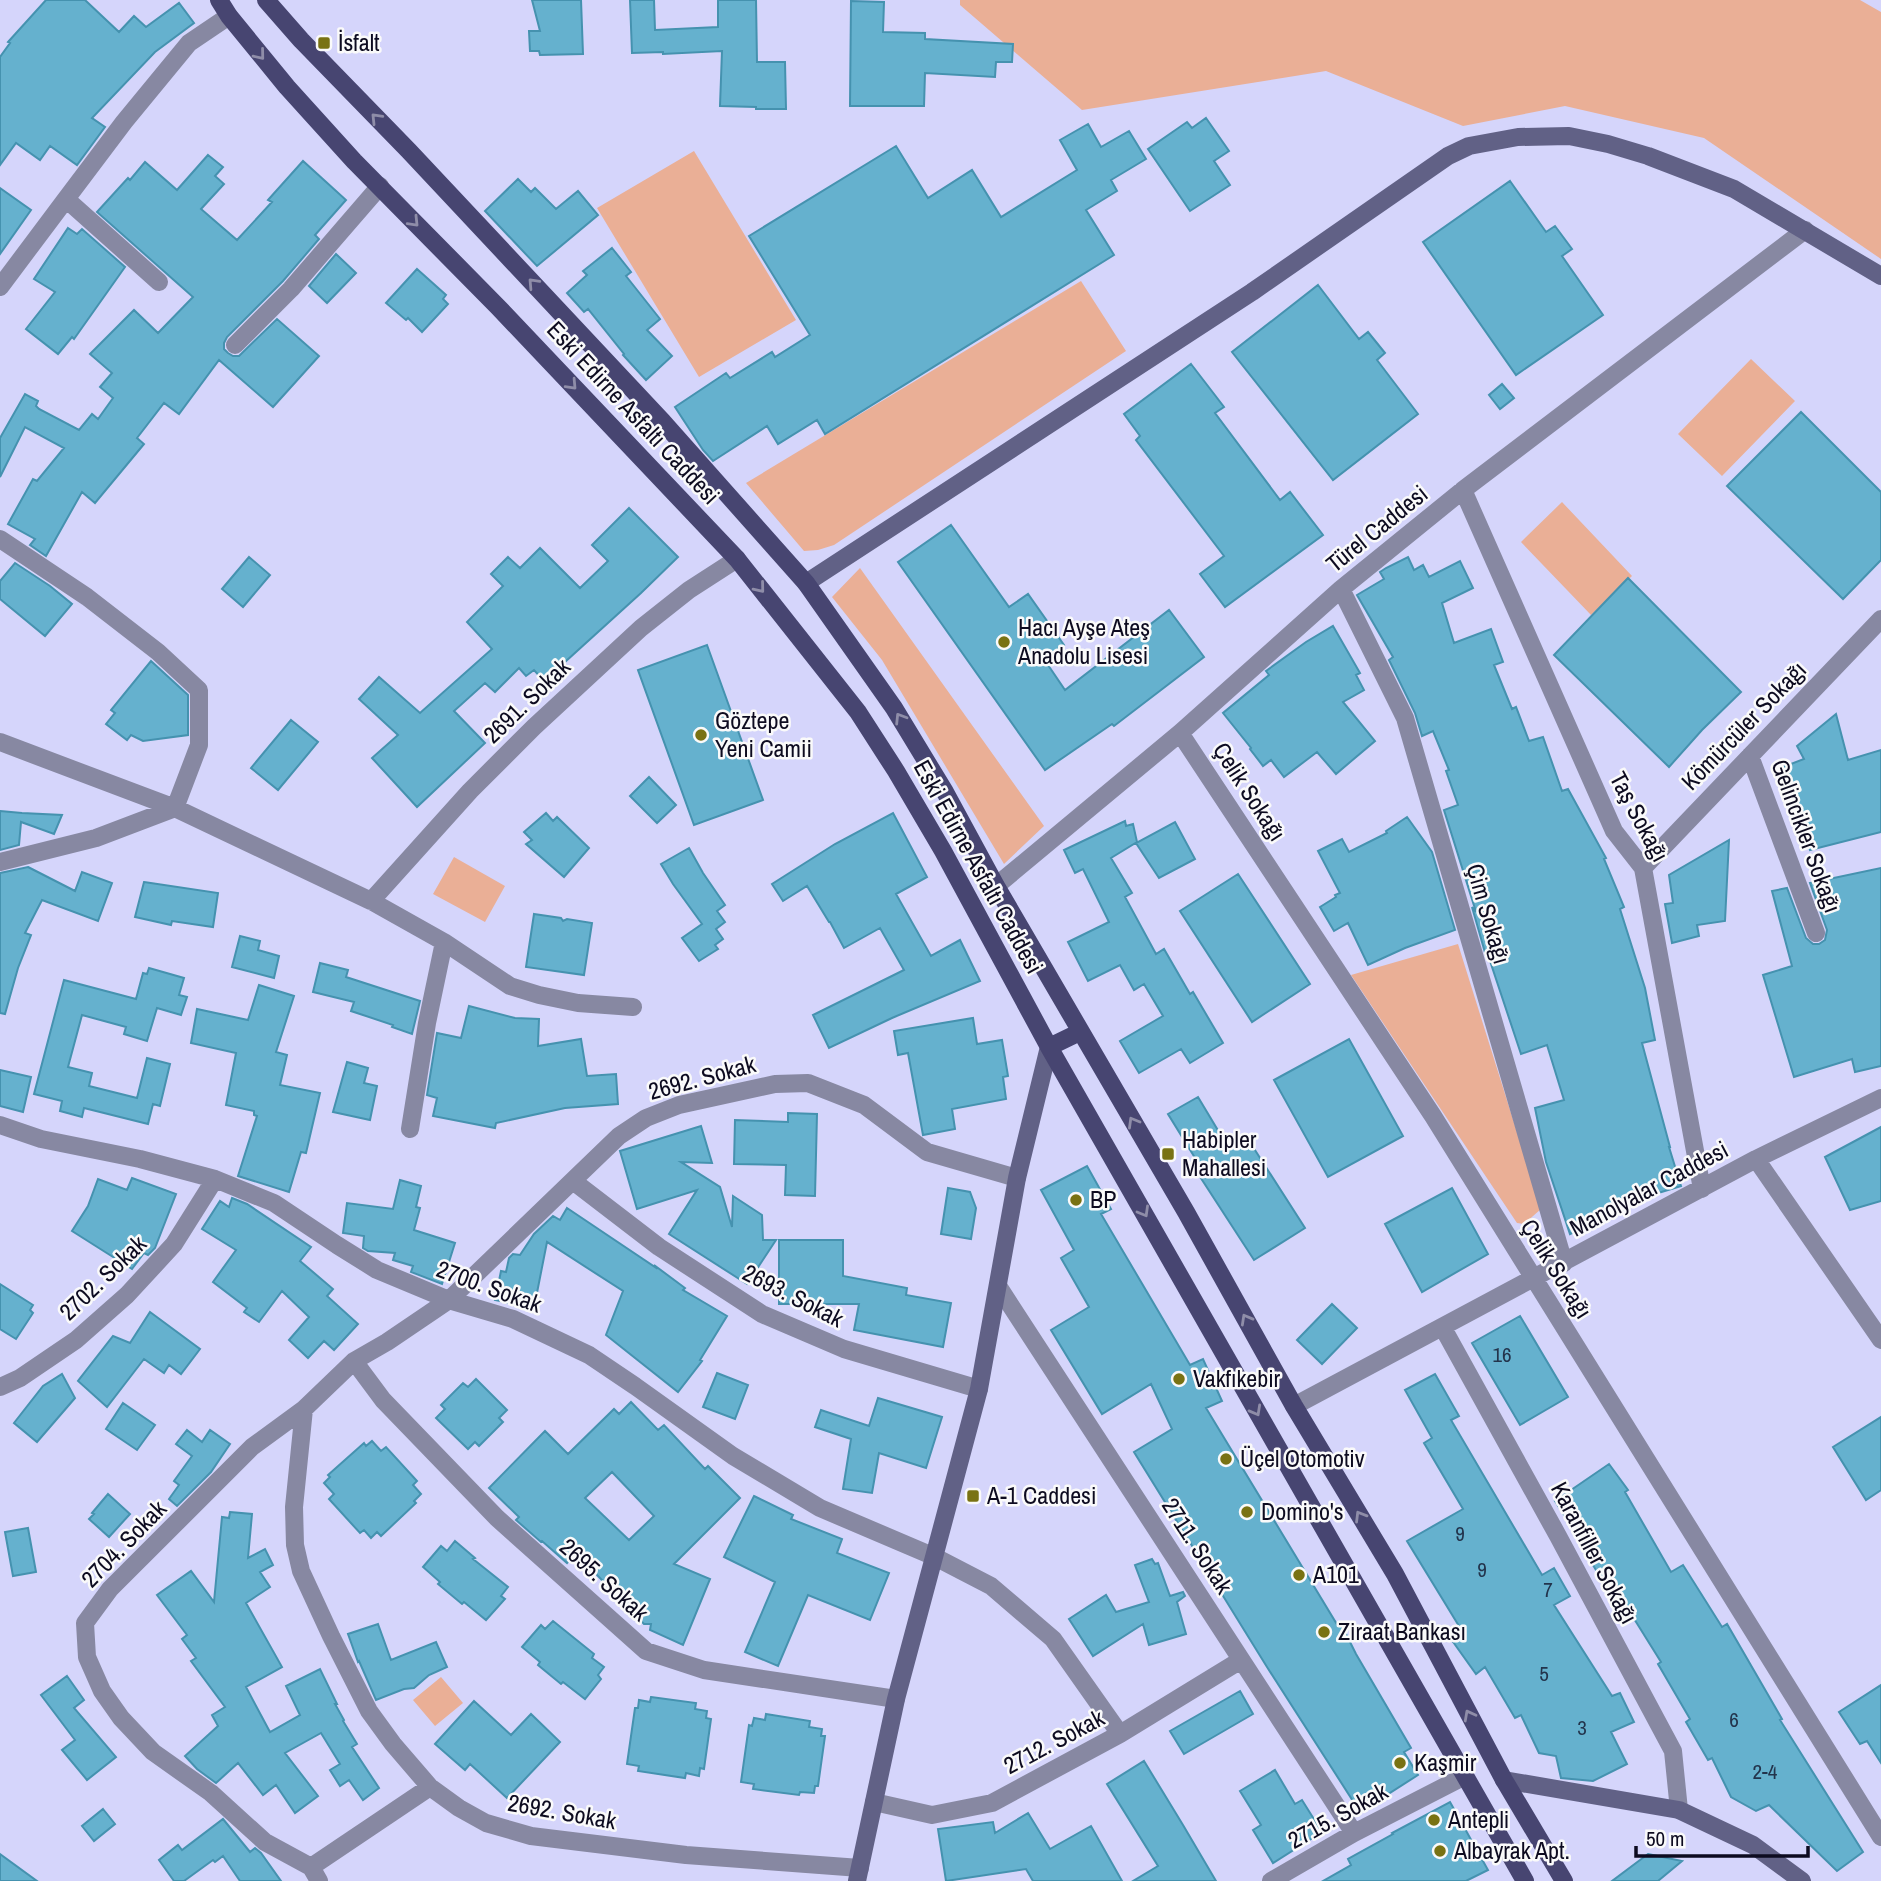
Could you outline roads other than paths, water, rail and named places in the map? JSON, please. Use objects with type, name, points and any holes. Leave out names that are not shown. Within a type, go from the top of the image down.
[{"type":"main road","name":"Eski Edirne Asfaltı Caddesi","points":[[219,0],[286,87],[354,161],[498,307],[737,559],[858,712],[897,771],[950,863],[1049,1047],[1525,1881]]},
{"type":"main road","name":"Eski Edirne Asfaltı Caddesi","points":[[267,0],[301,40],[663,422],[806,583],[894,708],[1186,1212],[1294,1406],[1395,1574],[1504,1780],[1564,1881]]},
{"type":"main road","points":[[1049,1047],[1080,1032]]},
{"type":"main road","points":[[1465,1776],[1504,1780]]},
{"type":"street","points":[[0,287],[124,122],[189,43],[229,16]]},
{"type":"street","points":[[806,583],[1252,292],[1448,156],[1469,146],[1518,137],[1569,136],[1648,156],[1734,189],[1881,276]]},
{"type":"street","points":[[234,345],[291,289],[380,186]]},
{"type":"street","points":[[66,199],[159,282]]},
{"type":"street","name":"Türel Caddesi","points":[[996,886],[1180,733],[1341,589],[1463,490],[1805,230]]},
{"type":"street","name":"Taş Sokağı","points":[[1463,490],[1614,831],[1643,868],[1702,1189]]},
{"type":"street","points":[[0,539],[87,597],[158,652],[199,690],[199,745],[175,808],[96,838],[0,862]]},
{"type":"street","name":"2691. Sokak","points":[[371,901],[470,791],[534,727],[641,628],[689,590],[737,559]]},
{"type":"street","name":"Çim Sokağı","points":[[1341,589],[1405,718],[1564,1263]]},
{"type":"street","name":"Kömürcüler Sokağı","points":[[1643,868],[1881,619]]},
{"type":"street","name":"Çelik Sokağı","points":[[1180,733],[1433,1116],[1881,1838]]},
{"type":"street","points":[[0,742],[175,808],[371,901],[444,943],[510,986],[578,1003],[632,1007]]},
{"type":"street","name":"Gelincikler Sokağı","points":[[1750,756],[1816,933]]},
{"type":"street","points":[[410,1129],[426,1023],[444,943]]},
{"type":"street","points":[[859,1875],[896,1699],[979,1389],[1017,1178],[1049,1047]]},
{"type":"street","name":"2692. Sokak","points":[[449,1300],[619,1136],[646,1118],[679,1105],[775,1084],[808,1083],[864,1105],[927,1152],[1017,1178]]},
{"type":"street","name":"Manolyalar Caddesi","points":[[1294,1406],[1756,1159],[1881,1098]]},
{"type":"street","name":"2700. Sokak","points":[[0,1125],[41,1139],[140,1159],[215,1179],[274,1203],[377,1270],[449,1300],[513,1318],[589,1355],[733,1456],[820,1508],[935,1557],[991,1587],[1053,1639],[1120,1734]]},
{"type":"street","points":[[1756,1159],[1881,1340]]},
{"type":"street","name":"2702. Sokak","points":[[0,1387],[76,1340],[128,1295],[174,1244],[215,1179]]},
{"type":"street","name":"2693. Sokak","points":[[573,1181],[659,1247],[762,1314],[844,1349],[979,1389]]},
{"type":"street","name":"2711. Sokak","points":[[999,1286],[1354,1833]]},
{"type":"street","name":"2704. Sokak","points":[[315,1874],[265,1842],[211,1793],[153,1752],[121,1718],[102,1691],[87,1657],[85,1623],[110,1589],[252,1447],[304,1409],[354,1361],[449,1300]]},
{"type":"street","name":"Karanfiller Sokağı","points":[[1443,1328],[1672,1751],[1679,1810]]},
{"type":"street","name":"2695. Sokak","points":[[354,1361],[383,1400],[497,1518],[646,1651],[704,1670],[896,1699]]},
{"type":"street","name":"2692. Sokak","points":[[304,1409],[294,1507],[295,1545],[301,1571],[369,1711],[430,1787],[486,1824],[531,1836],[859,1875]]},
{"type":"street","name":"2712. Sokak","points":[[874,1802],[932,1815],[992,1803],[1120,1734],[1241,1660]]},
{"type":"street","name":"2715. Sokak","points":[[1277,1880],[1354,1833],[1465,1776]]},
{"type":"street","points":[[1504,1780],[1679,1810],[1753,1845],[1802,1881]]},
{"type":"street","points":[[315,1874],[430,1787]]},
{"type":"place","name":"İsfalt","points":[[324,43]]},
{"type":"place","name":"Hacı Ayşe Ateş Anadolu Lisesi","points":[[1004,642]]},
{"type":"place","name":"Göztepe Yeni Camii","points":[[701,735]]},
{"type":"place","name":"Habipler Mahallesi","points":[[1168,1154]]},
{"type":"place","name":"BP","points":[[1076,1200]]},
{"type":"place","name":"Vakfıkebir","points":[[1179,1379]]},
{"type":"place","name":"Üçel Otomotiv","points":[[1226,1459]]},
{"type":"place","name":"A-1 Caddesi","points":[[973,1496]]},
{"type":"place","name":"Domino's","points":[[1247,1512]]},
{"type":"place","name":"A101","points":[[1299,1575]]},
{"type":"place","name":"Ziraat Bankası","points":[[1324,1632]]},
{"type":"place","name":"Kaşmir","points":[[1400,1763]]},
{"type":"place","name":"Antepli","points":[[1434,1820]]},
{"type":"place","name":"Albayrak Apt.","points":[[1440,1851]]}]
